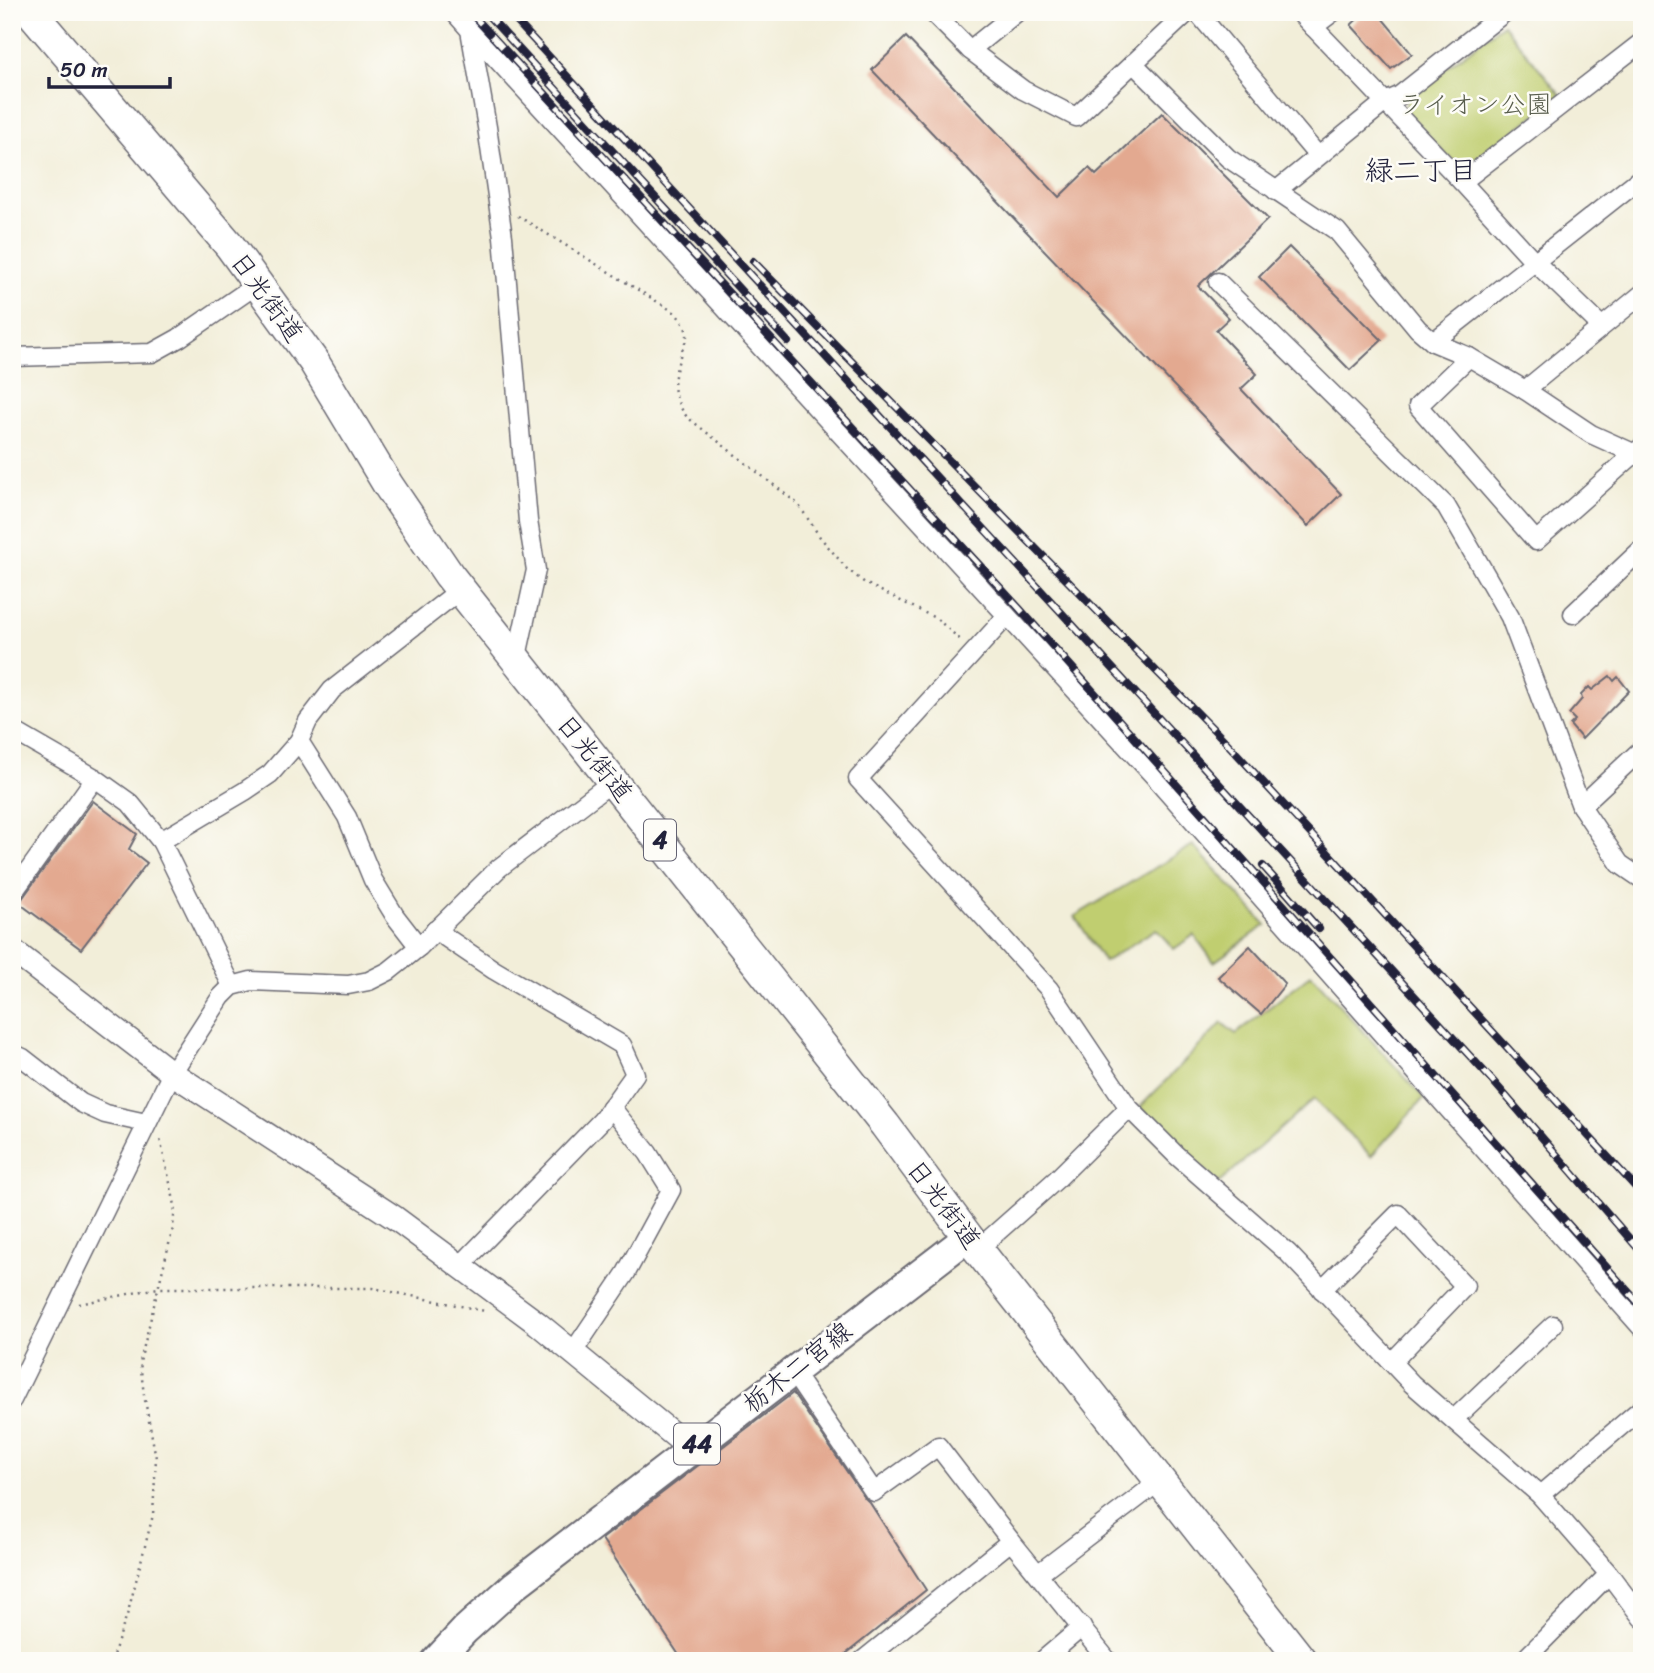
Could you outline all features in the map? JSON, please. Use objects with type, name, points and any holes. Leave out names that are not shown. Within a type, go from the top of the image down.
[{"type":"highway","name":"日光街道","points":[[31,12],[259,283],[314,362],[388,485],[460,590],[886,1125],[973,1243],[1301,1661]]},
{"type":"main road","name":"栃木二宮線","points":[[436,1661],[465,1629],[515,1585],[792,1371],[973,1243]]},
{"type":"street","points":[[454,12],[1162,786],[1642,1328]]},
{"type":"street","points":[[932,12],[970,50],[1023,90],[1076,117],[1188,12]]},
{"type":"street","points":[[970,50],[1017,12]]},
{"type":"street","points":[[1197,12],[1318,156]]},
{"type":"street","points":[[1299,12],[1534,261],[1601,326]]},
{"type":"street","points":[[1313,27],[1333,12]]},
{"type":"street","points":[[1276,191],[1385,102],[1399,96],[1505,12]]},
{"type":"street","points":[[470,30],[498,204],[528,521],[536,570],[516,661]]},
{"type":"street","points":[[1462,182],[1642,42]]},
{"type":"street","points":[[1133,63],[1228,158],[1337,230],[1418,329],[1433,342],[1469,357],[1591,433],[1640,452],[1536,541],[1418,406],[1469,357]]},
{"type":"street","points":[[1433,342],[1642,177]]},
{"type":"street","points":[[1219,282],[1447,506],[1510,617],[1581,806],[1620,864],[1642,879]]},
{"type":"street","points":[[12,357],[152,353],[179,338],[259,283]]},
{"type":"street","points":[[1525,390],[1642,294]]},
{"type":"street","points":[[1573,614],[1642,549]]},
{"type":"street","points":[[161,841],[270,774],[299,741],[308,721],[332,690],[460,590]]},
{"type":"street","points":[[1007,616],[858,779],[1049,989],[1129,1108],[1176,1155],[1288,1253],[1412,1384],[1540,1495],[1609,1574],[1642,1618]]},
{"type":"street","points":[[12,730],[94,778],[130,803],[161,841],[232,986]]},
{"type":"street","points":[[299,741],[347,817],[373,880],[395,916],[419,947]]},
{"type":"street","points":[[1581,806],[1642,749]]},
{"type":"street","points":[[12,894],[94,778]]},
{"type":"street","points":[[12,1400],[172,1073],[204,1020],[232,986],[251,981],[348,985],[358,984],[389,971],[419,947],[499,868],[613,781]]},
{"type":"street","points":[[435,930],[494,970],[621,1045],[635,1074],[602,1120],[460,1266]]},
{"type":"street","points":[[12,950],[172,1073],[384,1210],[573,1352],[691,1449]]},
{"type":"street","points":[[12,1053],[23,1058],[81,1103],[105,1114],[148,1120]]},
{"type":"street","points":[[573,1352],[626,1273],[671,1190],[648,1153],[611,1107]]},
{"type":"street","points":[[973,1243],[1057,1179],[1129,1108]]},
{"type":"street","points":[[1322,1290],[1398,1214],[1465,1286],[1392,1362]]},
{"type":"street","points":[[1454,1419],[1553,1325]]},
{"type":"street","points":[[792,1371],[874,1492],[938,1447],[1108,1661]]},
{"type":"street","points":[[1540,1495],[1642,1408]]},
{"type":"street","points":[[1038,1573],[1161,1480]]},
{"type":"street","points":[[862,1661],[1011,1541]]},
{"type":"street","points":[[1523,1661],[1609,1574]]},
{"type":"street","points":[[1042,1661],[1082,1627]]},
{"type":"path","points":[[498,204],[674,312],[683,322],[687,335],[674,376],[674,389],[677,404],[687,417],[798,504],[820,537],[847,569],[865,583],[937,619],[973,651]]},
{"type":"path","points":[[111,1661],[128,1612],[153,1515],[156,1458],[140,1362],[173,1228],[175,1205],[156,1126],[148,1120]]},
{"type":"path","points":[[59,1308],[158,1288],[373,1288],[496,1313]]},
{"type":"green space","name":"ライオン公園","points":[[1503,24],[1561,95],[1469,167],[1458,168],[1406,112],[1406,99]]},
{"type":"green space","points":[[1193,845],[1266,925],[1214,962],[1194,935],[1174,949],[1156,929],[1104,962],[1075,916]]},
{"type":"green space","points":[[1311,974],[1424,1098],[1371,1156],[1314,1099],[1219,1183],[1140,1107],[1222,1023],[1236,1034]]},
{"type":"building","points":[[1365,12],[1377,12],[1412,54],[1391,69],[1351,25]]},
{"type":"building","points":[[906,37],[1059,197],[1089,168],[1096,175],[1162,113],[1268,219],[1198,286],[1229,318],[1216,330],[1257,374],[1241,389],[1341,494],[1308,526],[872,70]]},
{"type":"building","points":[[1289,247],[1382,340],[1350,370],[1259,277]]},
{"type":"building","points":[[1610,676],[1614,681],[1618,677],[1629,691],[1582,739],[1570,725],[1575,720],[1569,714],[1589,687],[1592,690]]},
{"type":"building","points":[[93,801],[137,834],[129,849],[147,863],[81,949],[19,903]]},
{"type":"building","points":[[1250,946],[1285,984],[1261,1014],[1218,977]]},
{"type":"building","points":[[793,1393],[870,1503],[926,1590],[837,1661],[683,1661],[602,1539]]},
{"type":"railway","points":[[470,12],[1019,608],[1642,1307]]},
{"type":"railway","points":[[485,12],[788,342]]},
{"type":"railway","points":[[508,12],[1492,1080],[1642,1253]]},
{"type":"railway","points":[[753,261],[1226,742],[1642,1194]]},
{"type":"railway","points":[[1263,866],[1319,929]]},
{"type":"district","name":"緑二丁目","points":[[1421,170]]}]
